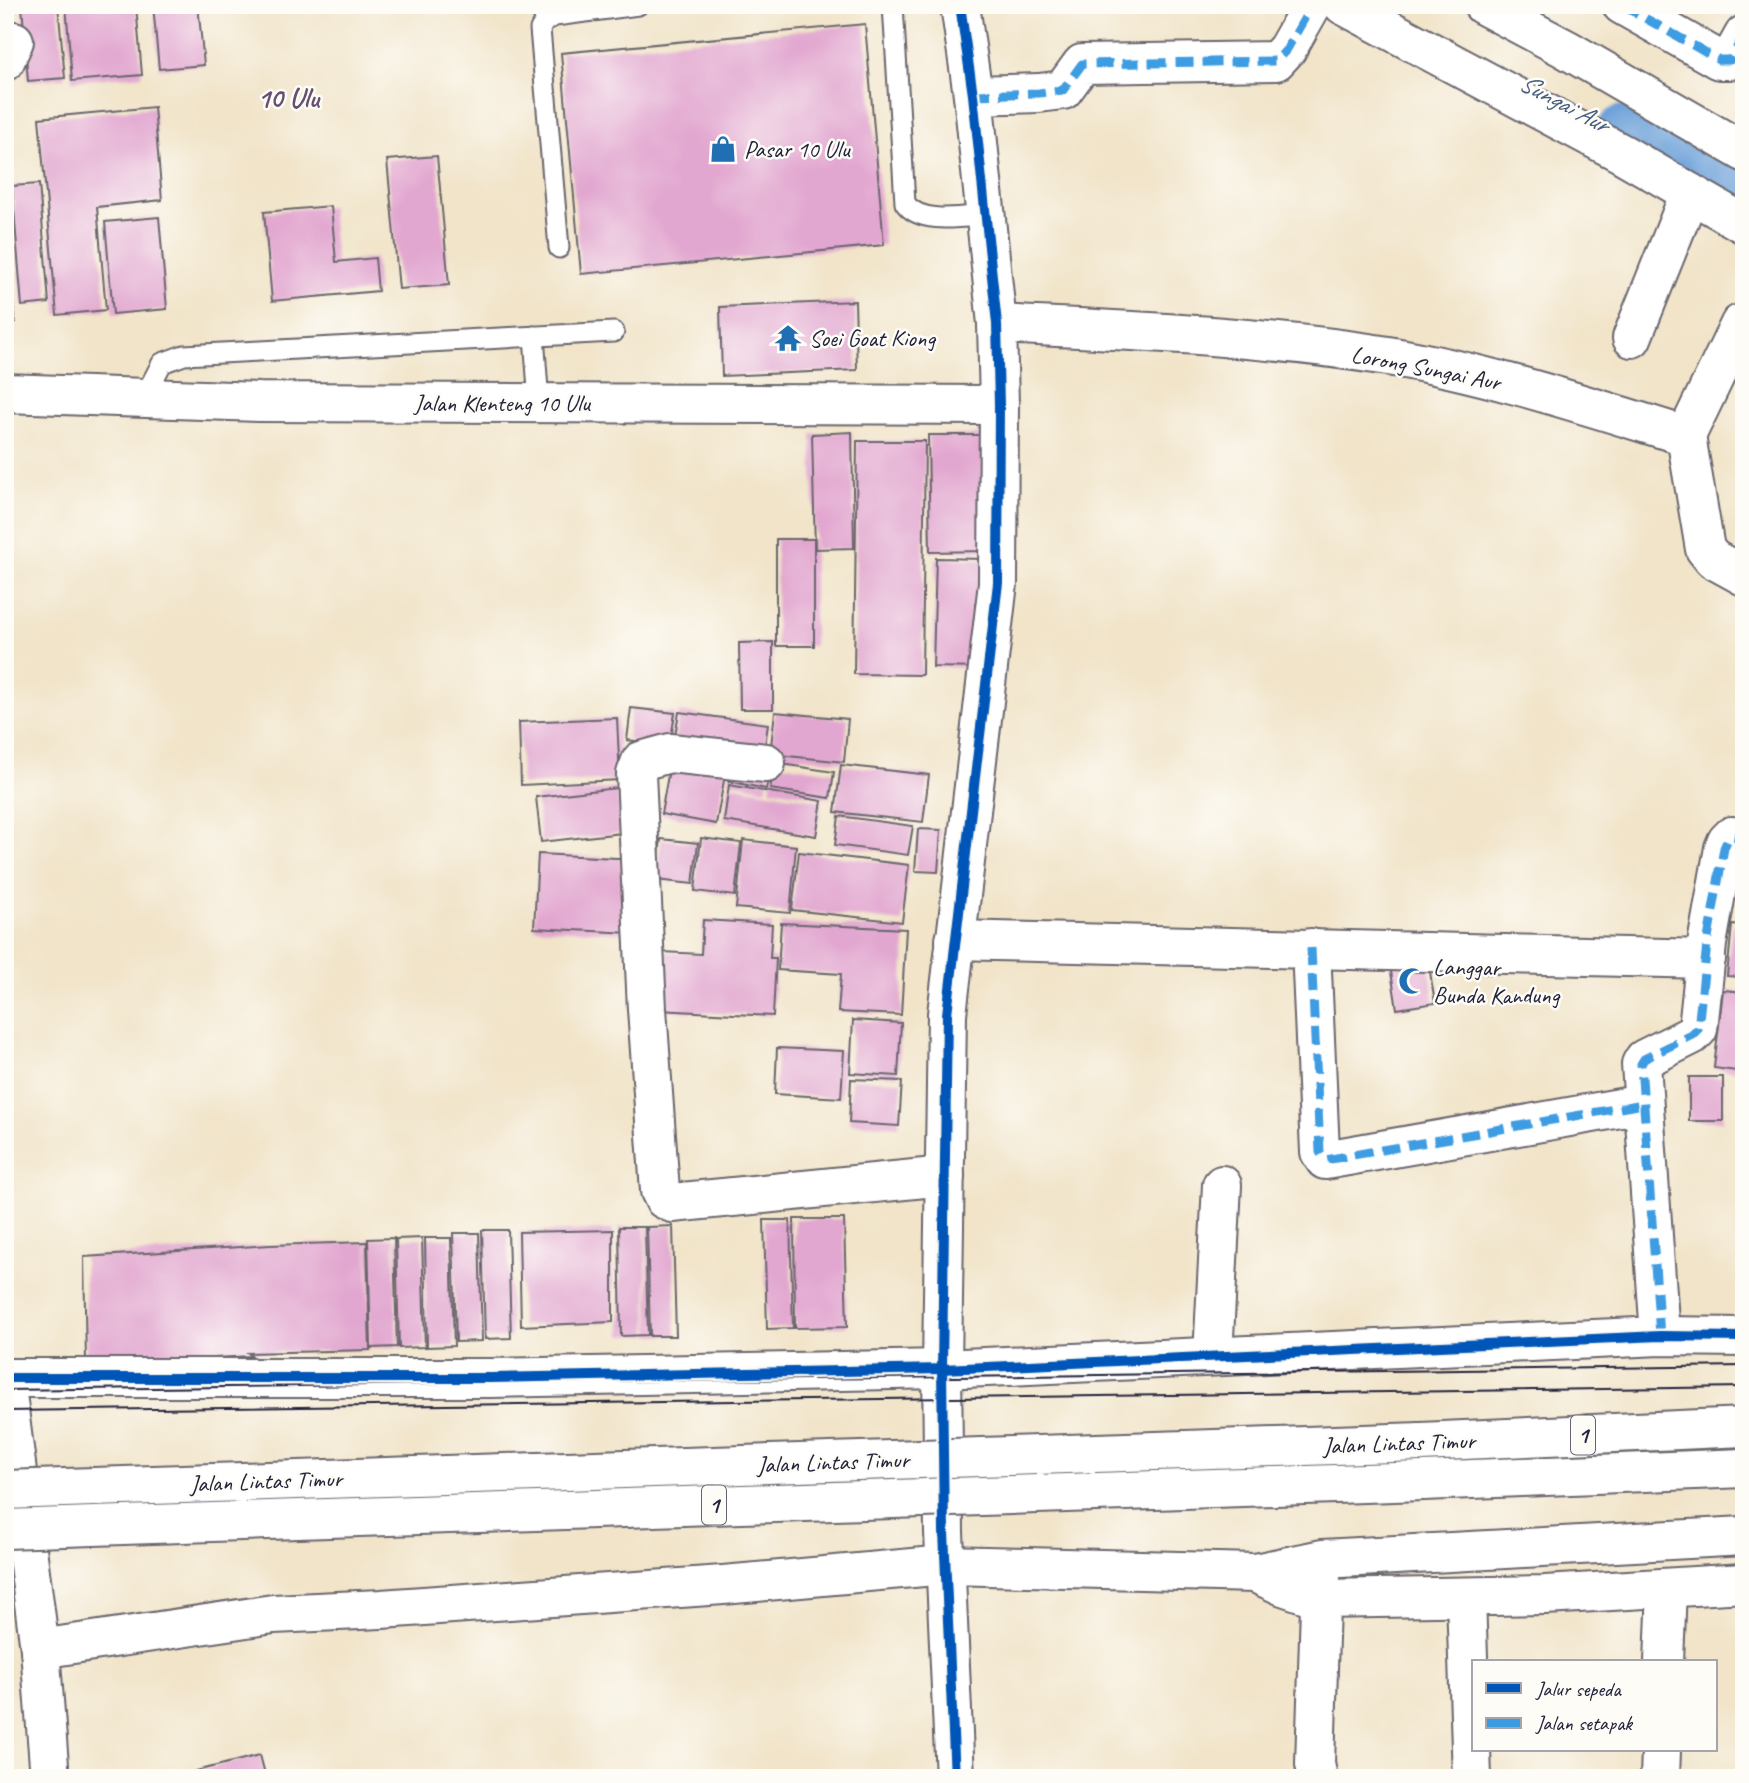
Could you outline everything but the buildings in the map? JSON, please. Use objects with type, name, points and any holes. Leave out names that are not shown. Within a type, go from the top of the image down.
[{"type":"main road","points":[[955,1778],[946,1565],[942,1369],[947,1014],[998,583],[999,405],[997,324],[973,95],[960,5]]},
{"type":"main road","points":[[973,95],[1063,90],[1082,64],[1276,61],[1287,49],[1312,5]]},
{"type":"main road","points":[[1343,5],[1621,153],[1744,224]]},
{"type":"main road","points":[[1483,5],[1566,49],[1744,152]]},
{"type":"main road","points":[[1622,5],[1719,60],[1739,52]]},
{"type":"main road","points":[[1632,338],[1690,193]]},
{"type":"main road","name":"Lorong Sungai Aur","points":[[997,324],[1230,337],[1387,356],[1459,370],[1686,436]]},
{"type":"main road","points":[[1740,324],[1686,436],[1705,549],[1713,559],[1744,576]]},
{"type":"main road","name":"Jalan Klenteng 10 Ulu","points":[[5,393],[259,402],[999,405]]},
{"type":"main road","points":[[766,763],[670,753],[641,761],[636,774],[647,1009],[660,1191],[664,1199],[672,1203],[945,1176]]},
{"type":"main road","points":[[1660,1336],[1641,1068],[1644,1059],[1692,1035],[1700,1026],[1706,959],[1724,848],[1732,836],[1744,838]]},
{"type":"main road","points":[[956,940],[1706,959]]},
{"type":"main road","points":[[1311,948],[1320,1152],[1325,1160],[1643,1104]]},
{"type":"main road","points":[[1213,1356],[1222,1185]]},
{"type":"main road","points":[[50,1778],[40,1649],[5,1378],[490,1378],[942,1369],[1660,1336],[1744,1337]]},
{"type":"main road","name":"Jalan Lintas Timur","points":[[5,1490],[1422,1442],[1744,1427]]},
{"type":"main road","name":"Jalan Lintas Timur","points":[[5,1528],[1744,1468]]},
{"type":"main road","points":[[40,1649],[273,1614],[408,1608],[723,1586],[946,1565],[1255,1573],[1322,1559],[1744,1536]]},
{"type":"main road","points":[[1318,1778],[1315,1764],[1322,1559]]},
{"type":"main road","points":[[1255,1573],[1321,1599],[1466,1597],[1744,1583]]},
{"type":"main road","points":[[1664,1660],[1667,1588]]},
{"type":"main road","points":[[1466,1597],[1472,1778]]},
{"type":"main road","points":[[1660,1778],[1661,1752]]},
{"type":"lane","points":[[559,248],[540,29],[545,21],[555,16],[638,5]]},
{"type":"lane","points":[[893,5],[905,203],[911,211],[919,215],[958,218],[985,215]]},
{"type":"lane","points":[[149,398],[151,384],[162,363],[184,355],[614,332]]},
{"type":"lane","points":[[534,336],[539,403]]},
{"type":"waterway","name":"Sungai Aur","points":[[1626,136],[1744,200]]},
{"type":"tram line","points":[[5,1390],[1744,1366]]},
{"type":"tram line","points":[[5,1411],[1744,1387]]},
{"type":"marked path","points":[[973,95],[1063,90],[1082,64],[1276,61],[1287,49],[1312,5]]},
{"type":"marked path","points":[[1622,5],[1719,60],[1730,60],[1744,35]]},
{"type":"marked path","points":[[1660,1336],[1641,1064],[1644,1059],[1692,1035],[1698,1029],[1707,944],[1724,848],[1732,836],[1744,838]]},
{"type":"marked path","points":[[1311,948],[1320,1152],[1325,1160],[1643,1104]]},
{"type":"cycle path","points":[[955,1778],[944,1532],[942,1369],[947,1014],[998,583],[999,405],[997,324],[973,95],[960,5]]},
{"type":"cycle path","points":[[5,1378],[490,1378],[942,1369],[1660,1336],[1744,1337]]},
{"type":"place","name":"Pasar 10 Ulu","points":[[723,149]]},
{"type":"place","name":"Soei Goat Kiong","points":[[788,338]]},
{"type":"place","name":"Langgar Bunda Kandung","points":[[1412,981]]},
{"type":"district","name":"10 Ulu","points":[[288,97]]}]
